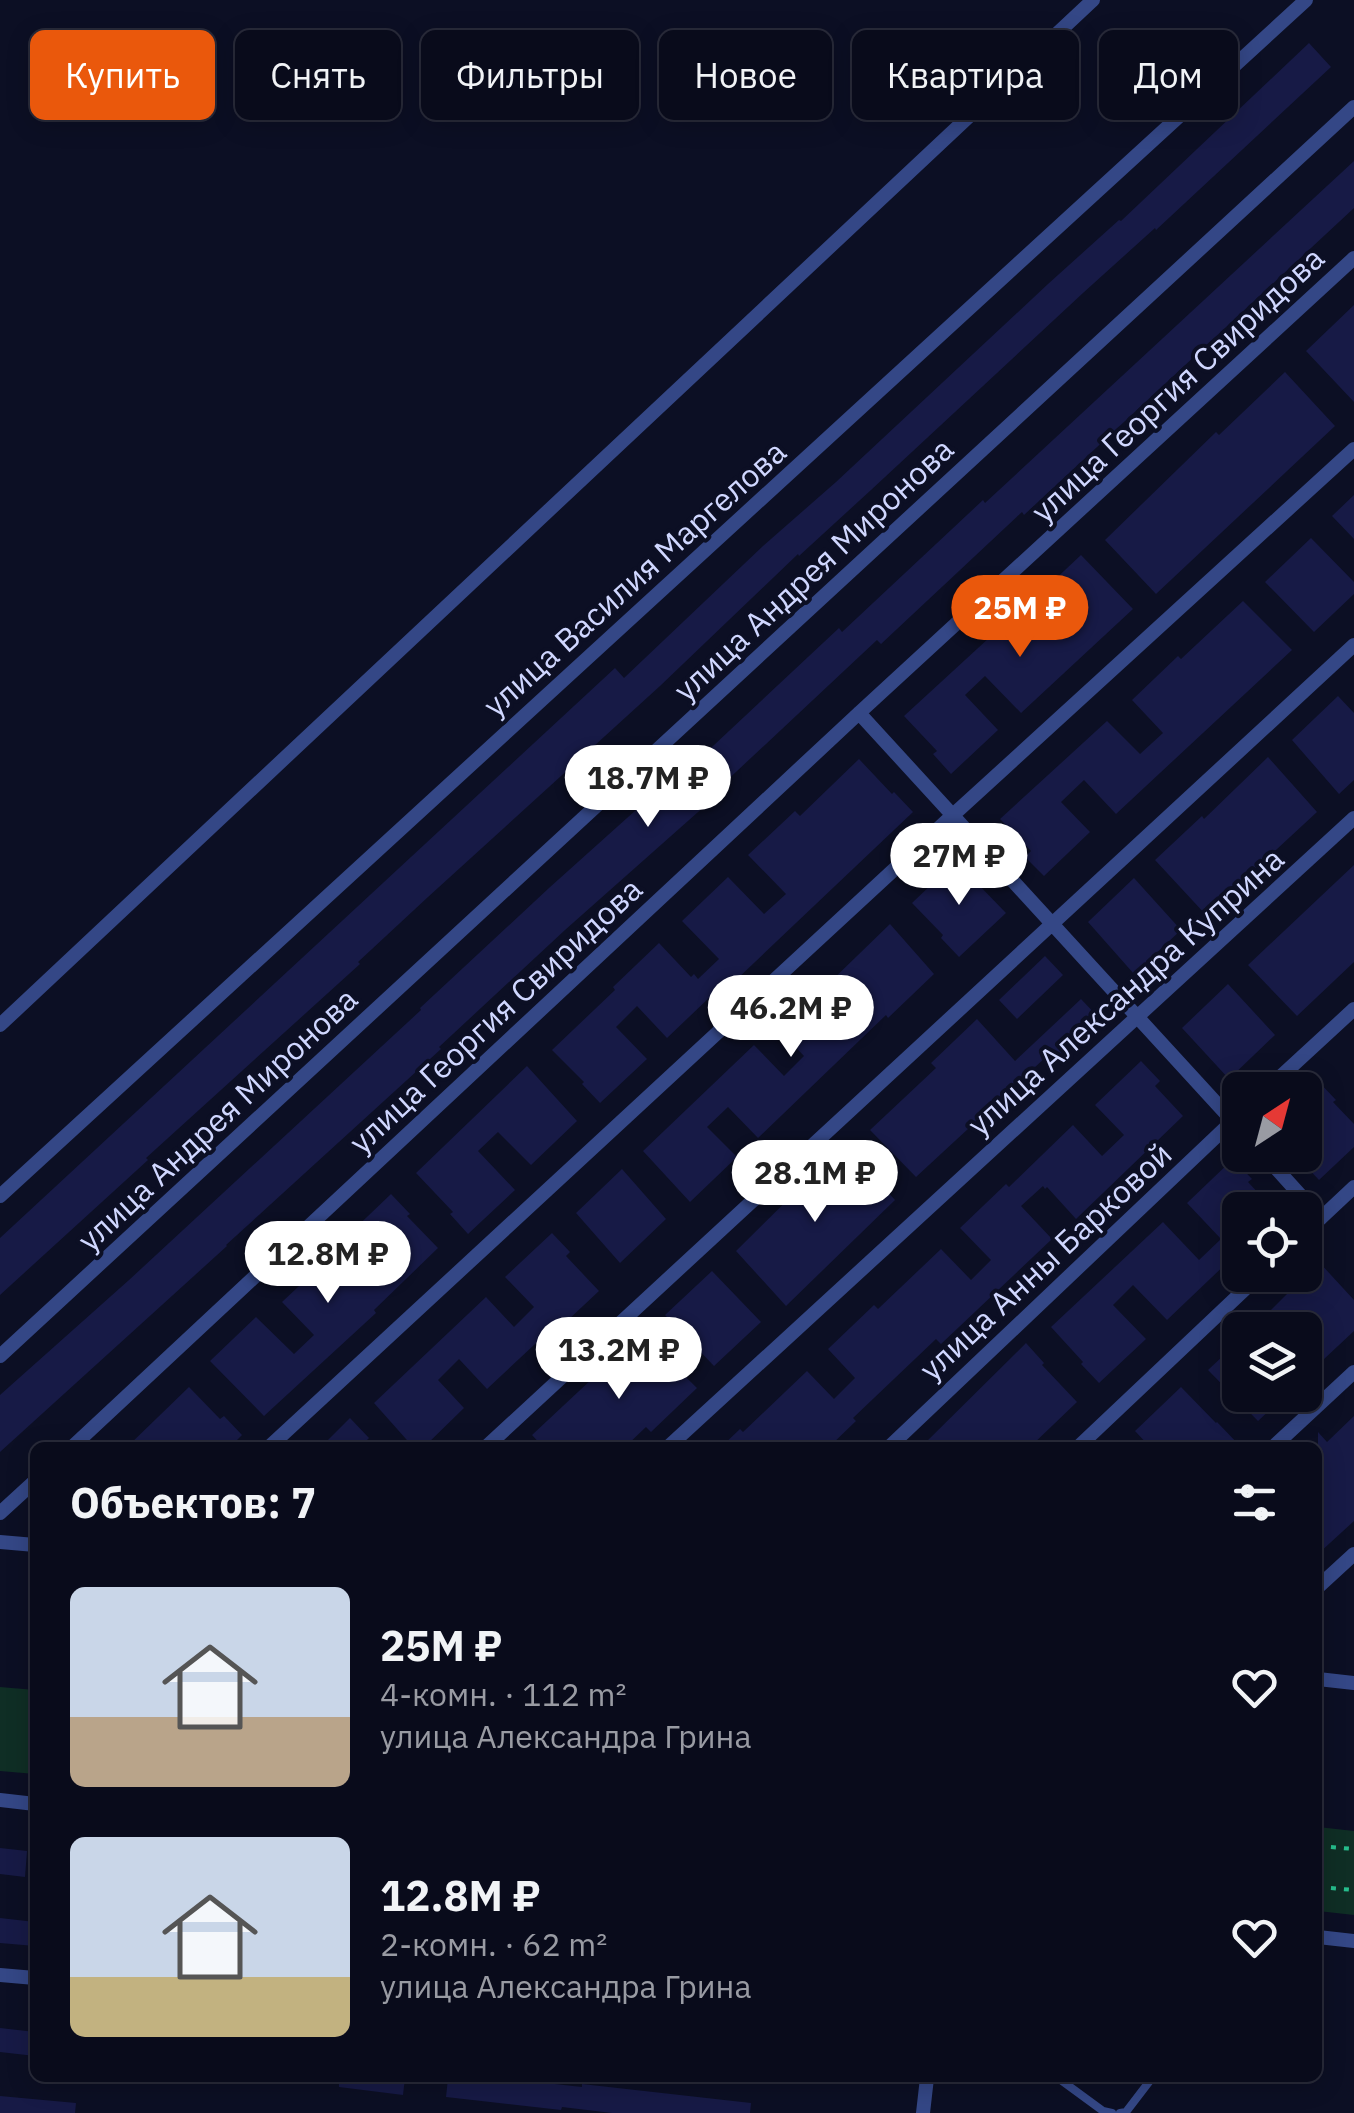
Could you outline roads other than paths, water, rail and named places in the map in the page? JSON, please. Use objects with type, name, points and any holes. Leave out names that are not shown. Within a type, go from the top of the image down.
[{"type":"street","points":[[0,1025],[1093,0]]},
{"type":"street","name":"улица Василия Маргелова","points":[[0,1196],[1306,0]]},
{"type":"street","name":"улица Андрея Миронова","points":[[0,1356],[1354,108]]},
{"type":"street","name":"улица Георгия Свиридова","points":[[77,1442],[1354,258]]},
{"type":"street","points":[[274,1442],[1354,449]]},
{"type":"street","points":[[491,1442],[1354,645]]},
{"type":"street","points":[[859,714],[1222,1104]]},
{"type":"street","name":"улица Александра Куприна","points":[[674,1442],[1354,818]]},
{"type":"street","points":[[1286,1072],[1354,1009]]},
{"type":"street","name":"улица Анны Барковой","points":[[894,1442],[1222,1136]]},
{"type":"street","points":[[1279,1172],[1297,1192]]},
{"type":"street","points":[[1322,1217],[1354,1187]]},
{"type":"street","points":[[1082,1442],[1242,1292]]},
{"type":"street","points":[[1278,1442],[1354,1372]]},
{"type":"street","points":[[0,1513],[30,1486]]},
{"type":"street","points":[[0,1542],[30,1545]]},
{"type":"street","points":[[1322,1583],[1354,1554]]},
{"type":"street","points":[[1322,1679],[1354,1683]]},
{"type":"street","points":[[0,1800],[30,1803]]},
{"type":"street","points":[[1322,1937],[1354,1941]]},
{"type":"street","points":[[0,1975],[30,1978]]},
{"type":"street","points":[[923,2113],[927,2082]]},
{"type":"lane","points":[[1064,2082],[1112,2113]]},
{"type":"lane","points":[[1120,2113],[1126,2112],[1149,2082]]}]
